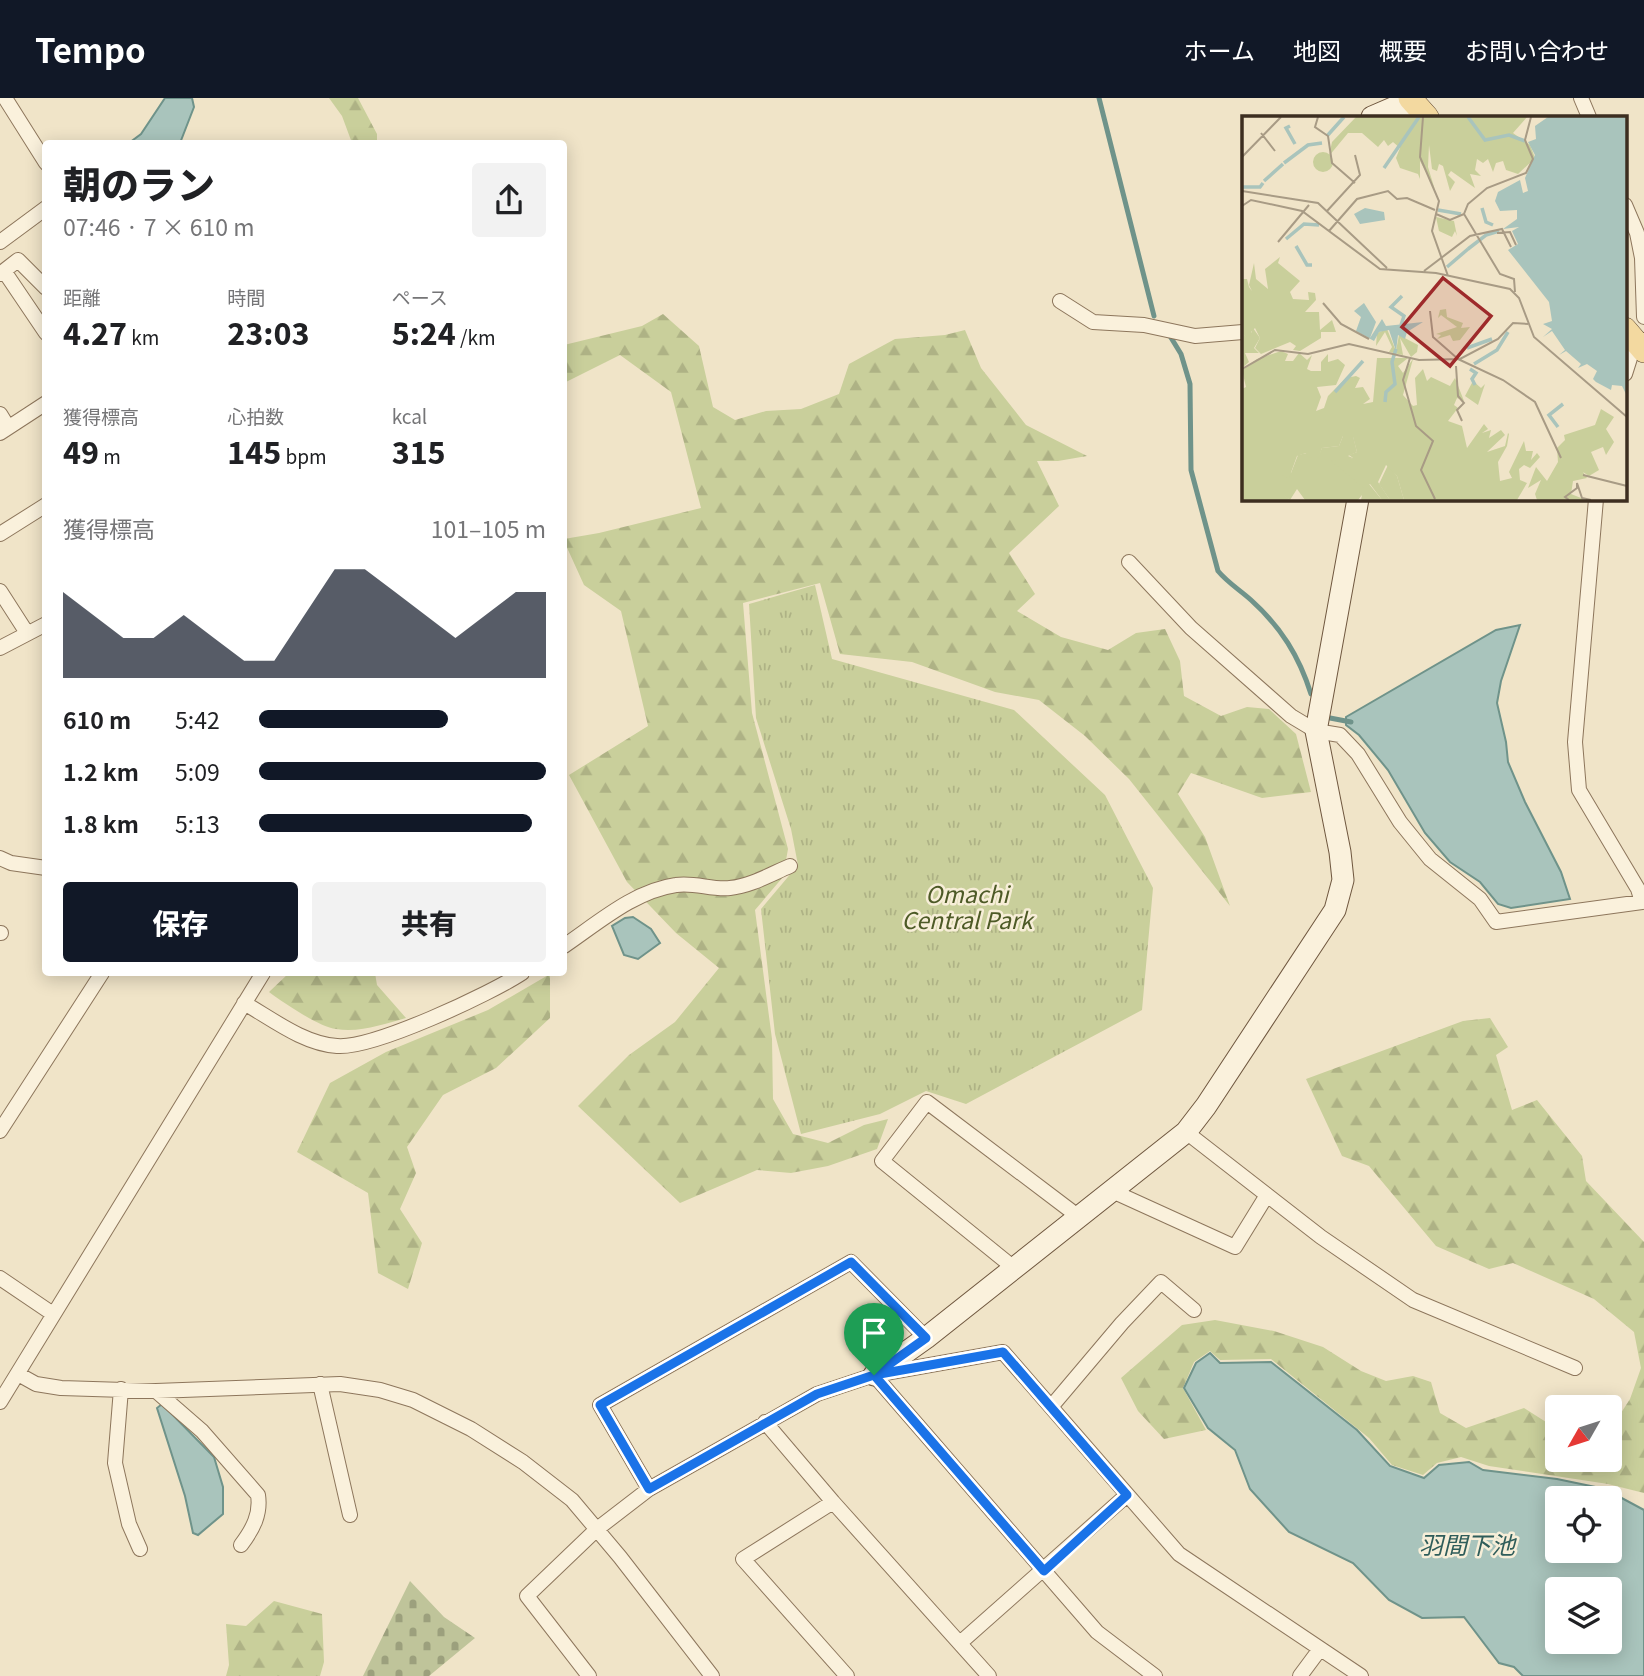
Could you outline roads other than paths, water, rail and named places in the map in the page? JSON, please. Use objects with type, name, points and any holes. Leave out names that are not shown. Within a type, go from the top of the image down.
[{"type":"street","points":[[5,98],[42,157]]},
{"type":"street","points":[[1372,116],[1374,98]]},
{"type":"street","points":[[1581,98],[1589,116]]},
{"type":"street","points":[[1374,116],[1395,107],[1418,107]]},
{"type":"street","points":[[1626,208],[1642,258],[1644,317]]},
{"type":"street","points":[[0,242],[42,211]]},
{"type":"street","points":[[42,284],[18,260],[2,273],[42,328]]},
{"type":"street","points":[[1060,302],[1093,322],[1144,325],[1195,336],[1242,332]]},
{"type":"street","points":[[1626,371],[1638,341]]},
{"type":"street","points":[[0,414],[4,430],[42,406]]},
{"type":"street","points":[[874,1375],[926,1338],[1186,1132],[1206,1106],[1335,910],[1343,880],[1316,731],[1358,500]]},
{"type":"street","points":[[1129,562],[1191,628],[1291,716],[1316,731],[1340,735],[1358,754],[1400,822],[1430,859],[1480,899],[1496,922],[1643,902],[1639,889],[1579,790],[1575,742],[1596,500]]},
{"type":"street","points":[[0,534],[42,508]]},
{"type":"street","points":[[0,591],[27,633]]},
{"type":"street","points":[[0,648],[42,626]]},
{"type":"street","points":[[0,858],[11,863],[42,867]]},
{"type":"street","points":[[567,944],[628,902],[653,891],[678,884],[730,888],[753,882],[790,866]]},
{"type":"street","points":[[0,1131],[100,976]]},
{"type":"street","points":[[0,1402],[261,976]]},
{"type":"street","points":[[244,1003],[308,1039],[336,1046],[354,1045],[373,1041],[473,999],[518,976]]},
{"type":"street","points":[[1014,1268],[882,1161],[927,1102],[1079,1217]]},
{"type":"street","points":[[1186,1132],[1321,1237],[1413,1300],[1575,1368]]},
{"type":"street","points":[[1112,1191],[1235,1247],[1267,1195]]},
{"type":"street","points":[[649,1489],[600,1405],[851,1262],[926,1338]]},
{"type":"street","points":[[0,1278],[53,1314]]},
{"type":"street","points":[[1051,1407],[1122,1323],[1161,1283],[1194,1310]]},
{"type":"street","points":[[589,1676],[527,1596],[597,1529],[649,1489],[817,1394],[874,1375],[1003,1352],[1179,1554],[1361,1676]]},
{"type":"street","points":[[18,1374],[36,1384],[121,1390],[340,1384],[380,1390],[413,1400],[445,1415],[523,1462],[572,1500],[712,1676]]},
{"type":"street","points":[[874,1375],[1097,1632],[1155,1676]]},
{"type":"street","points":[[320,1384],[350,1515]]},
{"type":"street","points":[[121,1390],[115,1463],[129,1524],[140,1549]]},
{"type":"street","points":[[156,1391],[202,1431],[258,1495],[260,1509],[242,1545]]},
{"type":"street","points":[[765,1422],[832,1502],[989,1676]]},
{"type":"street","points":[[960,1643],[1127,1495]]},
{"type":"street","points":[[832,1502],[743,1559],[847,1676]]},
{"type":"street","points":[[1300,1676],[1320,1649]]},
{"type":"water","points":[[165,98],[192,98],[194,107],[181,140],[133,140],[141,134]]},
{"type":"water","points":[[1520,625],[1501,681],[1497,703],[1508,762],[1561,872],[1570,899],[1511,908],[1498,904],[1480,882],[1450,862],[1425,833],[1388,770],[1359,735],[1346,725],[1346,717],[1496,630]]},
{"type":"water","points":[[633,917],[651,929],[660,943],[638,959],[624,955],[612,926],[625,918]]},
{"type":"water","name":"羽間下池","points":[[1210,1353],[1220,1363],[1271,1362],[1357,1430],[1390,1466],[1424,1478],[1439,1465],[1469,1462],[1483,1470],[1591,1486],[1545,1486],[1545,1563],[1622,1563],[1622,1498],[1644,1510],[1644,1676],[1523,1676],[1514,1667],[1499,1663],[1464,1617],[1422,1618],[1389,1600],[1353,1563],[1289,1532],[1250,1489],[1235,1450],[1208,1428],[1184,1388],[1196,1363]]},
{"type":"water","points":[[162,1404],[214,1457],[223,1487],[223,1514],[198,1535],[193,1533],[185,1496],[157,1408]]},
{"type":"waterway","points":[[1099,98],[1154,316]]},
{"type":"waterway","points":[[1170,336],[1181,354],[1190,384],[1191,470],[1218,571],[1262,610],[1280,632],[1295,655],[1311,694]]},
{"type":"waterway","points":[[1330,718],[1351,722]]},
{"type":"park label","name":"Omachi Central Park","points":[[967,906]]}]
